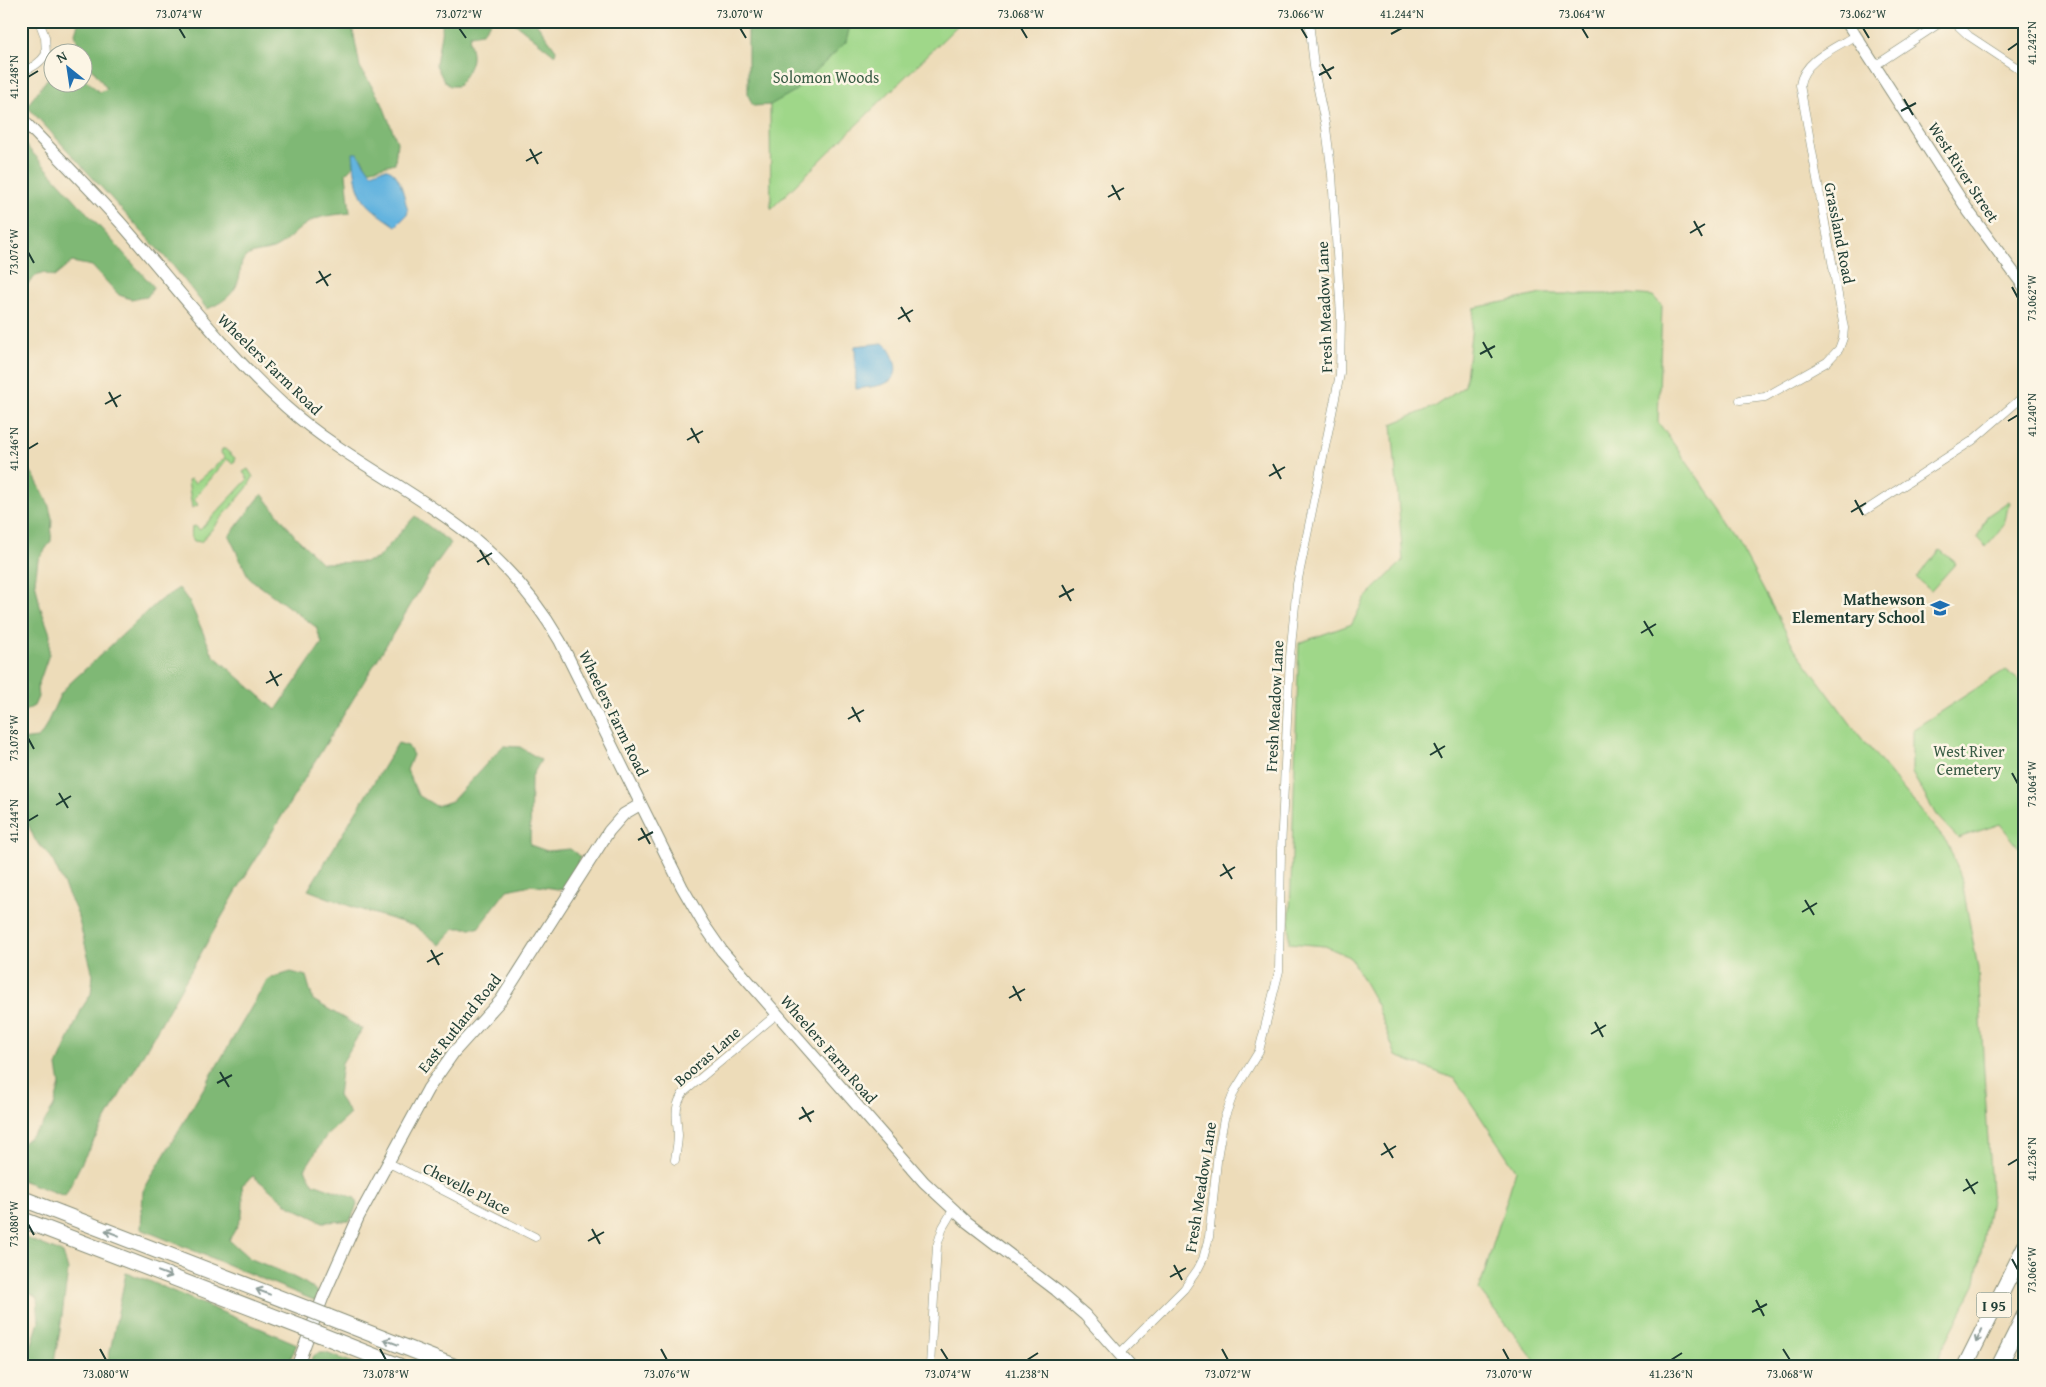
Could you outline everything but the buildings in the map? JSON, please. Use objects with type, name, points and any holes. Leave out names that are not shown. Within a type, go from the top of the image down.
[{"type":"highway","points":[[21,1198],[453,1366]]},
{"type":"highway","points":[[21,1219],[399,1366]]},
{"type":"highway","name":"I 95","points":[[1965,1366],[2025,1246]]},
{"type":"highway","name":"I 95","points":[[2000,1366],[2025,1314]]},
{"type":"main road","name":"West River Street","points":[[1846,21],[1969,212],[2025,288]]},
{"type":"main road","name":"Wheelers Farm Road","points":[[21,118],[125,228],[222,343],[286,407],[331,442],[470,535],[517,581],[539,608],[564,648],[682,887],[704,925],[728,958],[911,1168],[952,1210],[1070,1302],[1100,1330],[1130,1366]]},
{"type":"main road","name":"East Rutland Road","points":[[297,1366],[342,1252],[387,1162],[434,1079],[454,1052],[501,1000],[595,850],[627,811],[641,804]]},
{"type":"street","points":[[21,81],[25,76],[24,70],[42,60],[46,54],[45,37],[40,21]]},
{"type":"street","name":"Fresh Meadow Lane","points":[[1120,1353],[1184,1289],[1203,1259],[1209,1237],[1216,1164],[1224,1119],[1234,1092],[1259,1051],[1279,971],[1281,850],[1290,657],[1297,584],[1340,374],[1341,316],[1332,175],[1326,128],[1315,75],[1309,21]]},
{"type":"street","points":[[1876,66],[1943,21]]},
{"type":"street","points":[[1952,21],[1970,36],[2025,73]]},
{"type":"street","name":"Grassland Road","points":[[1740,400],[1765,397],[1827,362],[1842,344],[1844,328],[1800,85],[1802,76],[1808,67],[1856,35]]},
{"type":"street","points":[[1866,510],[1972,441],[2025,395]]},
{"type":"street","name":"Booras Lane","points":[[675,1160],[678,1135],[675,1113],[679,1099],[684,1092],[777,1014]]},
{"type":"street","name":"Chevelle Place","points":[[387,1162],[535,1237]]},
{"type":"street","points":[[930,1366],[938,1246],[943,1227],[952,1210]]},
{"type":"green space","points":[[79,21],[359,21],[353,30],[360,67],[382,103],[397,142],[395,163],[368,170],[362,159],[353,161],[355,164],[346,173],[350,213],[327,216],[311,221],[272,250],[253,253],[246,257],[242,263],[238,281],[233,292],[224,300],[207,309],[174,267],[27,106],[42,86],[42,92],[92,92],[92,85],[99,92],[107,89],[92,68],[92,42],[77,42],[75,33]]},
{"type":"green space","points":[[443,21],[491,21],[482,33],[470,35],[472,59],[468,71],[458,86],[450,86],[444,81],[436,65]]},
{"type":"green space","points":[[512,21],[535,21],[556,50],[555,55]]},
{"type":"green space","points":[[748,21],[851,21],[846,42],[795,91],[770,105],[753,106],[748,95]]},
{"type":"green space","name":"Solomon Woods","points":[[769,21],[962,21],[771,209]]},
{"type":"green space","points":[[21,140],[154,287],[147,297],[131,299],[119,295],[92,266],[72,262],[54,277],[44,273],[36,276],[21,290]]},
{"type":"green space","points":[[1542,294],[1629,294],[1653,296],[1662,306],[1658,422],[1721,510],[1795,649],[1859,735],[1948,844],[1961,877],[1978,968],[1991,1193],[1976,1282],[1934,1366],[1539,1366],[1479,1290],[1516,1170],[1455,1079],[1396,1056],[1377,1005],[1350,957],[1325,946],[1289,943],[1299,643],[1352,624],[1365,598],[1403,561],[1392,424],[1436,406],[1465,386],[1474,308]]},
{"type":"green space","points":[[222,449],[225,449],[235,458],[235,461],[232,463],[227,459],[194,499],[198,505],[192,508],[188,480],[191,479],[195,483],[225,458],[221,453]]},
{"type":"green space","points":[[21,458],[34,476],[48,503],[52,518],[51,541],[38,560],[35,581],[40,606],[50,634],[49,654],[37,689],[38,697],[34,706],[21,713]]},
{"type":"green space","points":[[248,469],[253,477],[247,488],[201,542],[194,541],[191,536],[192,527],[195,526],[200,530],[248,479],[243,472]]},
{"type":"green space","points":[[262,494],[295,536],[322,563],[365,562],[377,559],[415,516],[451,543],[435,565],[244,878],[85,1156],[65,1196],[21,1180],[21,1145],[42,1126],[54,1106],[60,1084],[57,1066],[82,1008],[91,994],[93,975],[77,913],[51,857],[35,840],[21,808],[21,740],[37,738],[42,734],[60,695],[68,685],[159,601],[179,588],[190,603],[213,655],[276,710],[322,643],[316,627],[249,578],[229,536]]},
{"type":"green space","points":[[2009,501],[2010,503],[2002,526],[1986,547],[1977,538],[1987,516]]},
{"type":"green space","points":[[1940,550],[1956,563],[1931,591],[1916,578]]},
{"type":"green space","name":"West River Cemetery","points":[[2005,670],[2025,685],[2025,855],[2000,824],[1958,838],[1936,815],[1912,773],[1912,730]]},
{"type":"green space","points":[[398,743],[408,746],[413,755],[407,770],[418,795],[436,806],[452,801],[503,746],[520,747],[541,760],[531,778],[530,845],[547,851],[570,849],[581,857],[564,890],[531,885],[507,890],[478,928],[455,928],[440,945],[415,926],[355,908],[308,890]]},
{"type":"green space","points":[[291,972],[306,976],[313,1000],[362,1029],[342,1063],[338,1096],[350,1114],[326,1136],[305,1169],[313,1183],[355,1198],[357,1205],[350,1221],[323,1222],[290,1206],[253,1176],[242,1185],[242,1214],[229,1240],[249,1258],[285,1273],[318,1292],[316,1301],[141,1229],[143,1191],[268,979]]},
{"type":"green space","points":[[21,1236],[63,1253],[68,1270],[60,1331],[53,1366],[29,1366],[31,1347],[39,1322],[37,1298],[21,1288]]},
{"type":"green space","points":[[126,1273],[142,1278],[297,1344],[287,1366],[107,1366]]},
{"type":"green space","points":[[318,1353],[326,1353],[362,1366],[310,1366],[312,1357]]},
{"type":"water","points":[[353,153],[357,153],[371,173],[387,169],[392,171],[399,180],[408,211],[407,215],[396,226],[374,210],[362,197],[356,179]]},
{"type":"water","points":[[883,343],[892,355],[895,363],[896,371],[894,377],[884,384],[856,389],[855,346]]},
{"type":"place","name":"Mathewson Elementary School","points":[[1940,608]]}]
